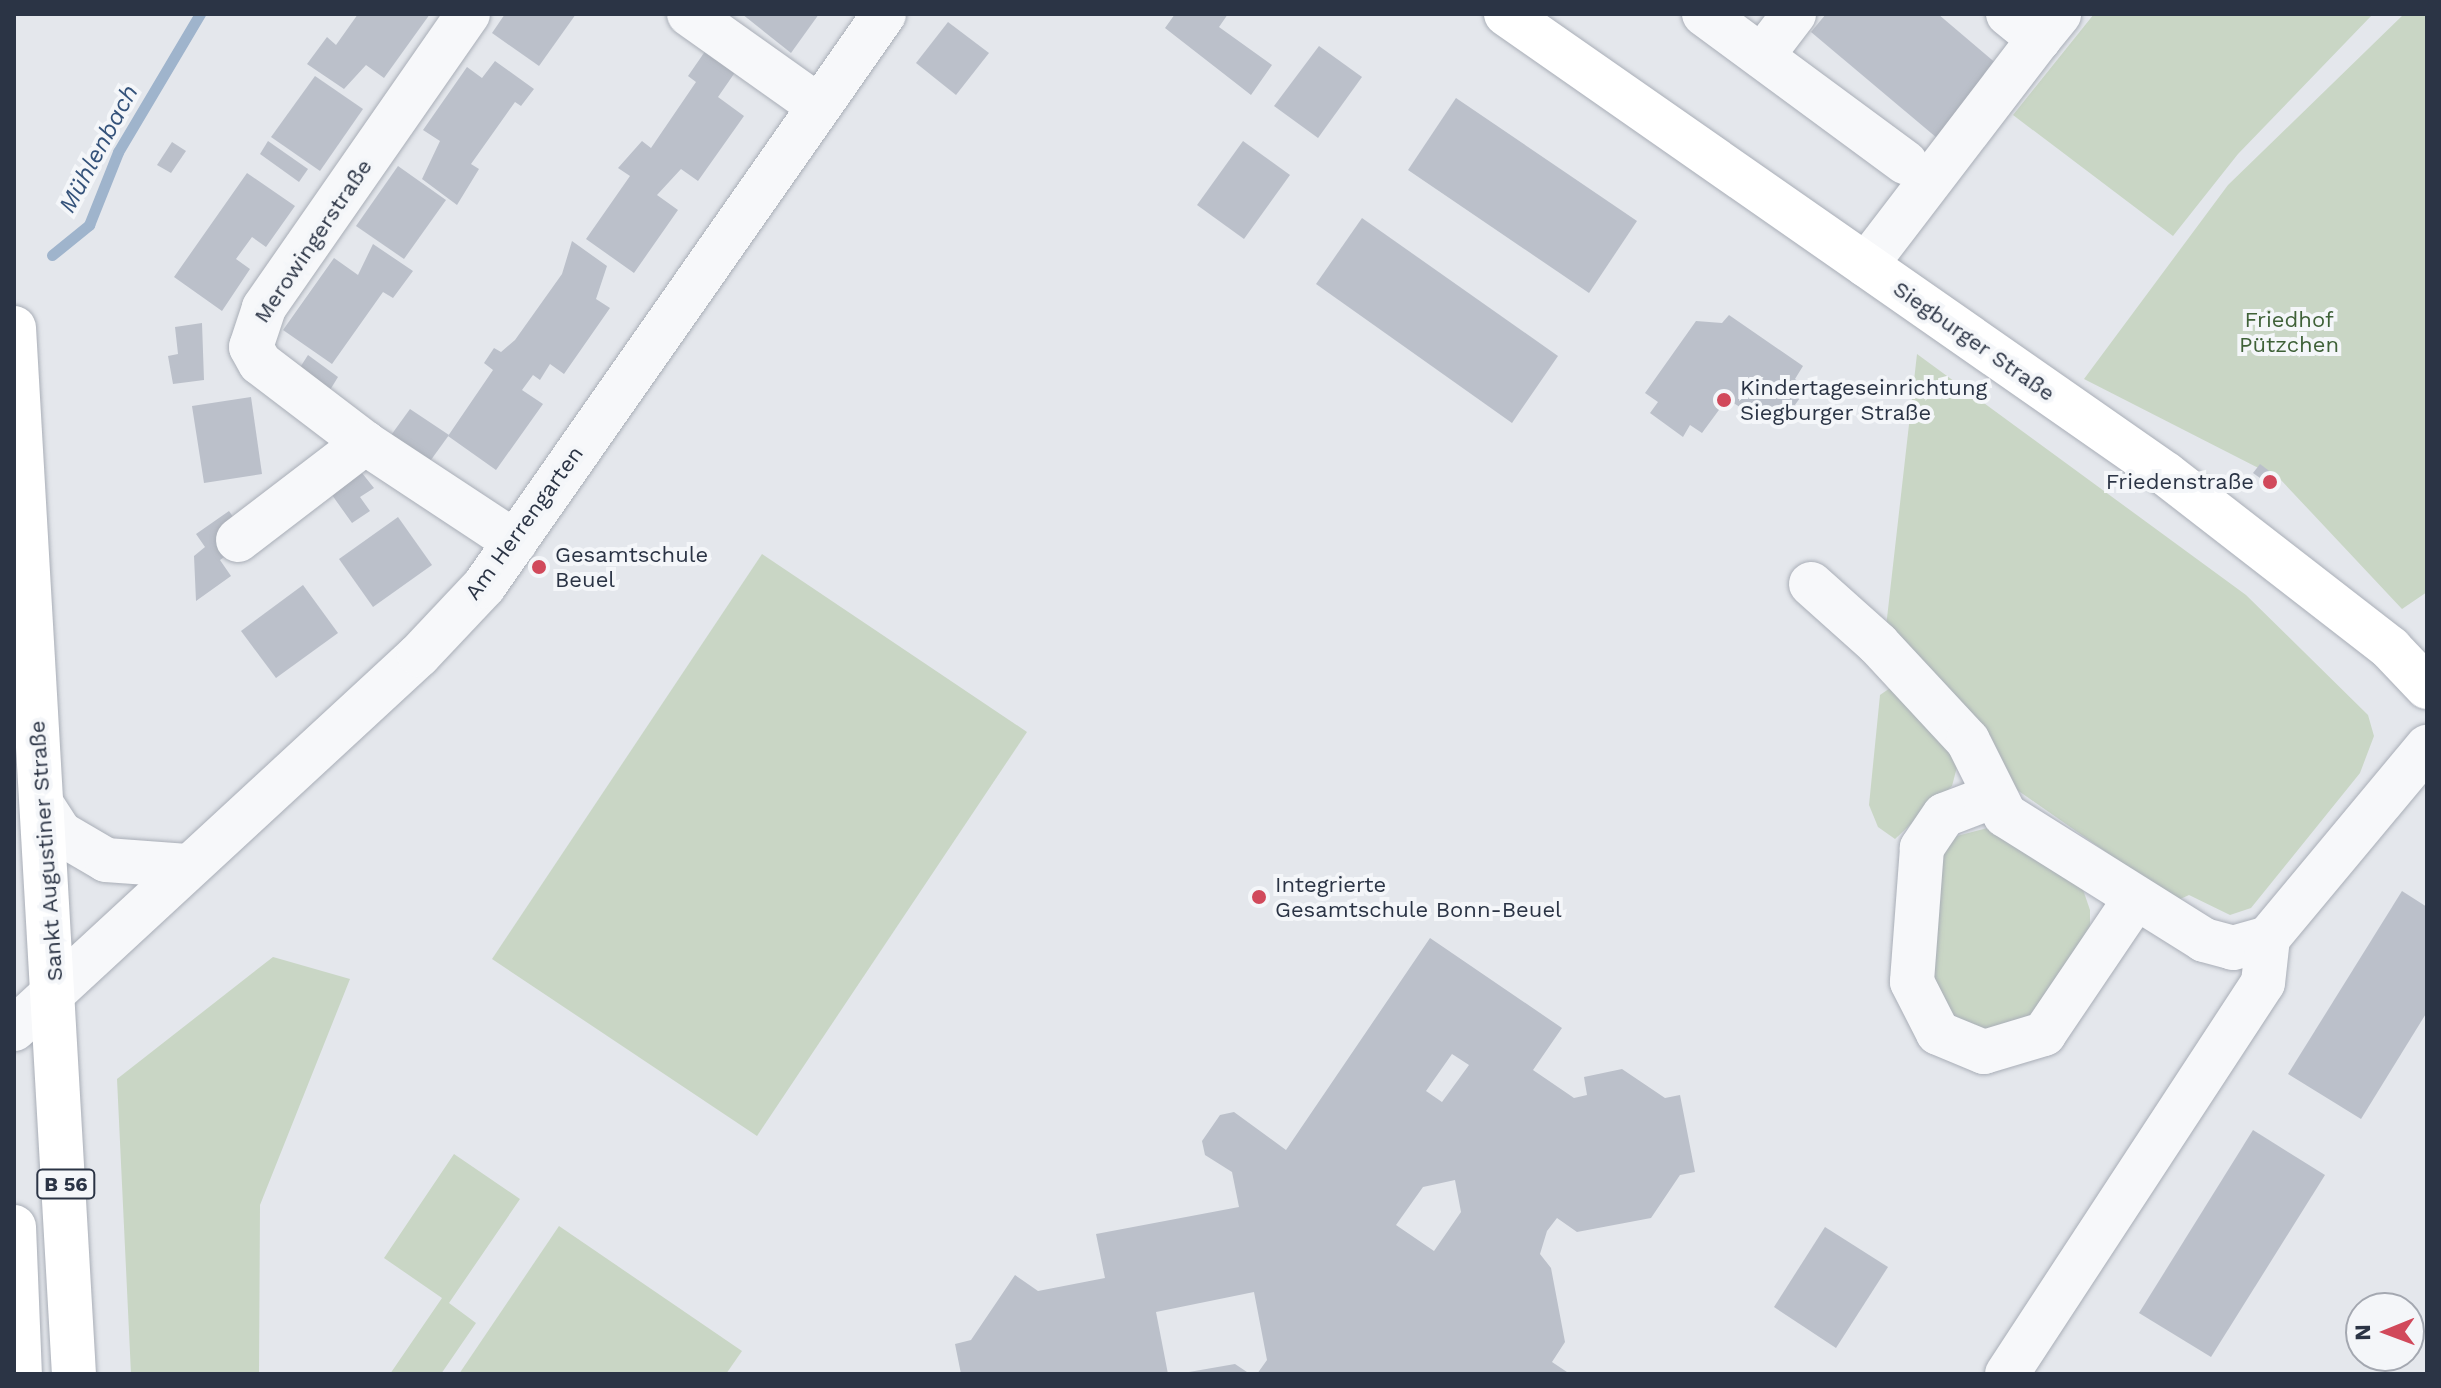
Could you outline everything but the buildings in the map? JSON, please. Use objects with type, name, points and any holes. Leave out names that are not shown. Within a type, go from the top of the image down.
[{"type":"main road","name":"Siegburger Straße","points":[[1506,14],[2166,474],[2390,648],[2427,687]]},
{"type":"main road","name":"Sankt Augustiner Straße","points":[[14,328],[56,994],[74,1374]]},
{"type":"main road","points":[[14,1227],[20,1374]]},
{"type":"street","name":"Merowingerstraße","points":[[468,14],[264,308],[251,338],[260,363],[365,443],[515,542]]},
{"type":"street","points":[[689,14],[817,105]]},
{"type":"street","name":"Am Herrengarten","points":[[14,1029],[56,994],[187,866],[419,655],[515,542],[817,105],[884,14]]},
{"type":"street","points":[[1704,14],[1905,162]]},
{"type":"street","points":[[1762,56],[1794,14]]},
{"type":"street","points":[[1866,265],[2035,22]]},
{"type":"street","points":[[238,540],[365,443]]},
{"type":"street","points":[[1811,584],[1878,644],[1968,741],[2005,815],[2133,902],[2204,940],[2233,948],[2268,938]]},
{"type":"street","points":[[2007,1374],[2263,983],[2268,938],[2427,747]]},
{"type":"street","points":[[1994,796],[1944,815],[1922,848],[1912,982],[1938,1033],[1984,1052],[2044,1034],[2133,902]]},
{"type":"street","points":[[44,808],[60,833],[106,860],[187,866]]},
{"type":"green space","points":[[2094,14],[2373,14],[2238,154],[2173,236],[2013,115]]},
{"type":"green space","name":"Friedhof Pützchen","points":[[2404,14],[2427,14],[2427,592],[2402,609],[2280,479],[2084,379],[2228,185]]},
{"type":"green space","points":[[1917,354],[2246,595],[2368,715],[2374,736],[2360,773],[2251,908],[2230,915],[2189,895],[2176,901],[2010,785],[1886,627]]},
{"type":"green space","points":[[762,554],[1027,732],[757,1136],[492,959]]},
{"type":"green space","points":[[1893,686],[1958,763],[1952,786],[1895,839],[1878,827],[1869,805],[1880,695]]},
{"type":"green space","points":[[1995,826],[2080,881],[2090,910],[2090,927],[2041,1010],[1998,1033],[1962,1027],[1932,995],[1936,866],[1953,837]]},
{"type":"green space","points":[[273,957],[350,979],[260,1205],[259,1374],[131,1374],[117,1079]]},
{"type":"green space","points":[[454,1154],[520,1199],[449,1303],[476,1323],[441,1374],[390,1374],[442,1298],[384,1258]]},
{"type":"green space","points":[[559,1226],[742,1351],[726,1374],[459,1374]]},
{"type":"waterway","name":"Mühlenbach","points":[[52,255],[89,225],[118,152],[200,14]]},
{"type":"place","name":"Kindertageseinrichtung Siegburger Straße","points":[[1724,400]]},
{"type":"place","name":"Friedenstraße","points":[[2270,482]]},
{"type":"place","name":"Gesamtschule Beuel","points":[[539,567]]},
{"type":"place","name":"Integrierte Gesamtschule Bonn-Beuel","points":[[1259,897]]}]
